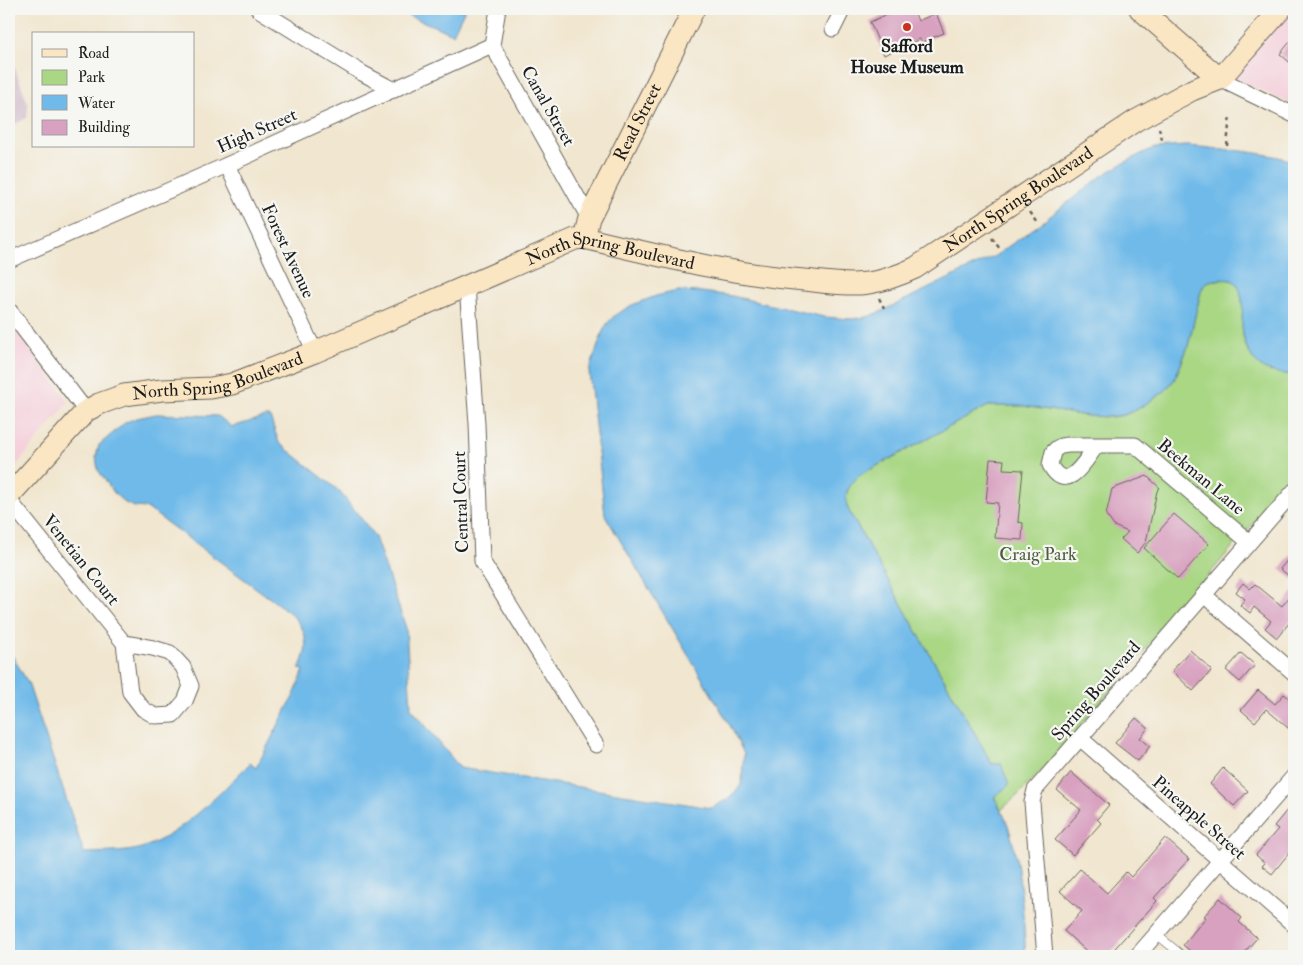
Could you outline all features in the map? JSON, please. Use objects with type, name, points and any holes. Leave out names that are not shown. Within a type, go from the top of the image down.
[{"type":"street","points":[[258,9],[362,73],[394,90]]},
{"type":"street","points":[[492,46],[498,9]]},
{"type":"street","name":"Read Street","points":[[584,238],[590,218],[694,9]]},
{"type":"street","points":[[833,29],[844,9]]},
{"type":"street","points":[[1140,9],[1220,79],[1294,115]]},
{"type":"street","points":[[1220,79],[1281,9]]},
{"type":"street","name":"High Street","points":[[9,260],[492,46]]},
{"type":"street","name":"Canal Street","points":[[492,46],[590,218]]},
{"type":"street","name":"North Spring Boulevard","points":[[9,496],[86,411],[99,404],[124,395],[162,390],[211,388],[232,384],[315,352],[574,239],[584,238],[700,265],[769,277],[849,284],[882,280],[915,268],[1135,121],[1192,90],[1220,79]]},
{"type":"street","name":"Forest Avenue","points":[[227,165],[315,352]]},
{"type":"street","name":"Central Court","points":[[467,286],[477,424],[482,561],[596,745]]},
{"type":"street","points":[[11,319],[86,411]]},
{"type":"street","name":"Beekman Lane","points":[[1097,445],[1135,446],[1250,542]]},
{"type":"street","name":"Spring Boulevard","points":[[1044,956],[1032,802],[1035,790],[1294,491]]},
{"type":"street","name":"Venetian Court","points":[[9,500],[124,643]]},
{"type":"street","points":[[1204,595],[1294,673]]},
{"type":"street","points":[[124,643],[170,653],[184,667],[191,686],[185,701],[173,715],[155,716],[143,709],[130,692],[124,643]]},
{"type":"street","name":"Pineapple Street","points":[[1080,738],[1294,925]]},
{"type":"street","points":[[1136,956],[1220,861],[1291,786]]},
{"type":"lane","points":[[1156,934],[1183,956]]},
{"type":"path","points":[[1227,146],[1230,114]]},
{"type":"path","points":[[1158,126],[1163,143]]},
{"type":"shaded area","points":[[1294,9],[1294,106],[1233,77]]},
{"type":"shaded area","points":[[9,58],[13,63],[28,104],[27,118],[9,127]]},
{"type":"shaded area","points":[[9,322],[69,402],[9,474]]},
{"type":"green space","name":"Craig Park","points":[[1212,280],[1231,280],[1236,283],[1242,296],[1243,335],[1247,349],[1253,358],[1268,368],[1294,375],[1294,477],[1046,766],[1001,810],[994,796],[1002,764],[992,764],[850,513],[846,501],[847,492],[860,475],[988,406],[1023,406],[1088,416],[1110,417],[1124,415],[1138,409],[1164,392],[1174,380],[1188,346],[1201,291],[1205,284]]},
{"type":"water","points":[[396,9],[465,9],[453,34]]},
{"type":"water","points":[[1187,146],[1227,149],[1294,161],[1294,375],[1264,369],[1255,361],[1248,350],[1244,338],[1241,293],[1238,287],[1231,280],[1209,281],[1201,291],[1188,346],[1174,380],[1164,392],[1138,409],[1124,415],[1110,417],[1088,416],[1023,406],[988,406],[860,475],[849,487],[846,496],[847,507],[850,513],[992,764],[1001,764],[1009,785],[994,797],[1008,825],[1016,857],[1021,890],[1026,956],[9,956],[9,650],[28,683],[84,853],[132,850],[153,843],[184,825],[226,788],[250,763],[256,768],[295,693],[304,670],[299,669],[305,653],[304,632],[290,613],[147,508],[135,507],[125,503],[115,494],[98,470],[96,457],[99,445],[126,422],[156,414],[218,416],[232,427],[270,417],[279,443],[338,490],[375,537],[406,628],[411,708],[460,768],[711,808],[730,798],[741,785],[744,754],[732,729],[605,515],[589,371],[607,324],[615,315],[632,305],[656,296],[678,291],[732,296],[824,317],[852,319],[867,317],[995,256],[1103,175],[1122,164],[1155,148]]},
{"type":"building","name":"Safford House Museum","points":[[899,9],[913,9],[918,21],[936,13],[944,33],[922,42],[920,39],[884,55],[870,22]]},
{"type":"building","points":[[1294,37],[1294,66],[1280,54]]},
{"type":"building","points":[[990,459],[1004,460],[1003,469],[1023,470],[1018,522],[1023,523],[1022,540],[995,538],[998,503],[986,502]]},
{"type":"building","points":[[1147,476],[1160,488],[1157,491],[1146,542],[1137,553],[1121,539],[1128,532],[1114,526],[1106,515],[1112,489]]},
{"type":"building","points":[[1174,514],[1209,544],[1178,579],[1144,548]]},
{"type":"building","points":[[1294,552],[1294,580],[1280,569]]},
{"type":"building","points":[[1243,583],[1250,589],[1255,584],[1282,606],[1294,591],[1294,617],[1277,638],[1265,628],[1271,621],[1254,607],[1250,613],[1240,605],[1245,599],[1236,592]]},
{"type":"building","points":[[1190,650],[1212,670],[1193,691],[1172,671]]},
{"type":"building","points":[[1241,653],[1255,665],[1240,682],[1226,670]]},
{"type":"building","points":[[1258,690],[1275,704],[1284,694],[1294,702],[1294,733],[1266,709],[1255,722],[1241,710]]},
{"type":"building","points":[[1136,718],[1148,728],[1140,738],[1150,746],[1138,761],[1115,743]]},
{"type":"building","points":[[1223,768],[1248,791],[1234,806],[1210,784]]},
{"type":"building","points":[[1071,772],[1109,805],[1097,819],[1101,823],[1073,855],[1055,840],[1081,810],[1057,790]]},
{"type":"building","points":[[1288,809],[1294,814],[1294,847],[1272,874],[1262,866],[1265,863],[1256,855],[1278,829],[1274,826]]},
{"type":"building","points":[[1165,838],[1189,859],[1154,898],[1157,901],[1108,956],[1092,956],[1064,931],[1082,911],[1060,891],[1080,869],[1107,893],[1126,872],[1131,877]]},
{"type":"building","points":[[1220,898],[1242,918],[1239,922],[1257,938],[1241,956],[1196,956],[1183,945]]},
{"type":"place","name":"Safford House Museum","points":[[907,27]]}]
